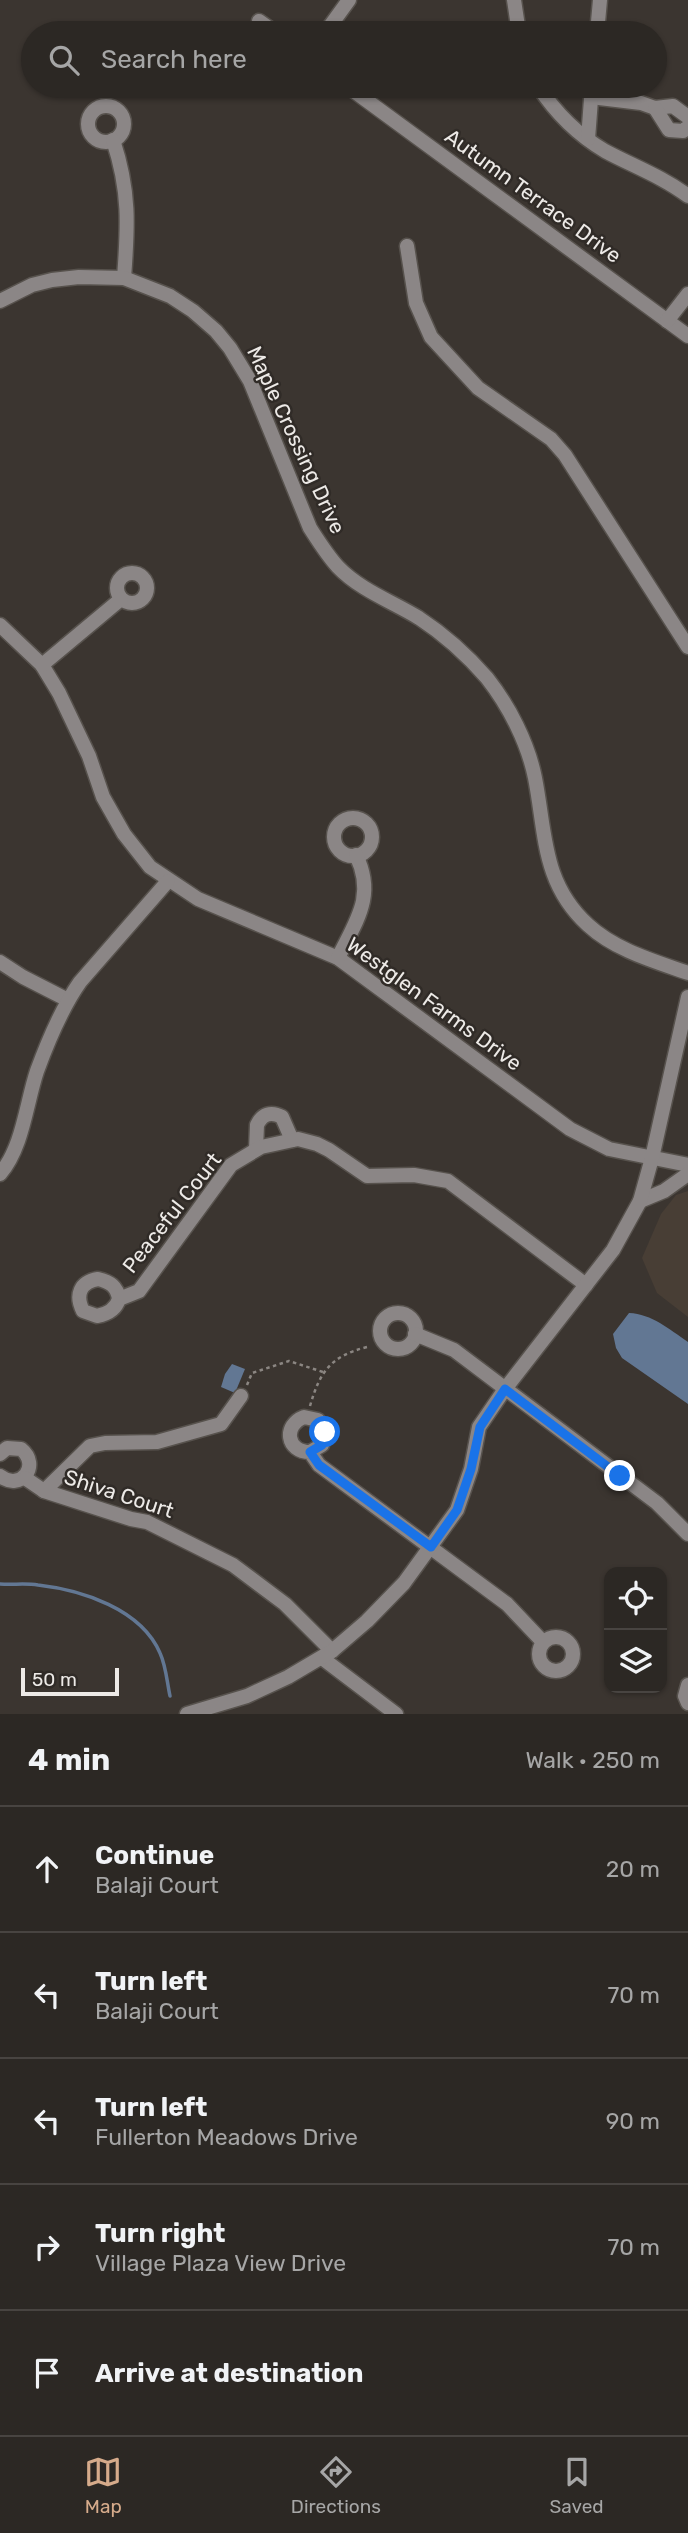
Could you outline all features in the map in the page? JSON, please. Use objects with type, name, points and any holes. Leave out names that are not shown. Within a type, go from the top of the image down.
[{"type":"street","points":[[334,21],[349,0]]},
{"type":"street","points":[[514,0],[517,21]]},
{"type":"street","points":[[598,21],[600,0]]},
{"type":"street","name":"Autumn Terrace Drive","points":[[363,98],[688,336]]},
{"type":"street","points":[[547,98],[560,115],[588,139],[672,184],[688,196]]},
{"type":"street","points":[[588,139],[591,98]]},
{"type":"street","points":[[621,98],[655,108],[673,106],[688,117]]},
{"type":"street","points":[[655,108],[669,130],[682,131],[688,127]]},
{"type":"street","points":[[113,140],[126,187],[128,216],[124,278]]},
{"type":"street","points":[[407,246],[416,303],[431,337],[478,388],[551,439],[565,455],[688,647]]},
{"type":"street","name":"Maple Crossing Drive","points":[[0,300],[22,289],[52,280],[79,277],[124,278],[170,296],[216,331],[250,381],[310,528],[339,569],[453,642],[501,697],[526,748],[535,778],[545,852],[555,879],[571,908],[589,927],[612,943],[634,954],[688,973]]},
{"type":"street","points":[[667,320],[688,294]]},
{"type":"street","points":[[42,665],[121,599]]},
{"type":"street","name":"Westglen Farms Drive","points":[[0,625],[42,665],[59,692],[89,756],[103,797],[124,834],[150,867],[198,899],[338,958],[570,1129],[609,1149],[688,1165]]},
{"type":"street","points":[[338,958],[365,897],[364,871],[356,855]]},
{"type":"street","points":[[0,1174],[13,1152],[37,1071],[68,1000],[80,982],[168,881]]},
{"type":"street","points":[[0,962],[68,1000]]},
{"type":"street","points":[[187,1714],[247,1696],[327,1655],[392,1595],[457,1510],[471,1469],[480,1427],[505,1389],[613,1250],[640,1201],[688,997]]},
{"type":"street","points":[[256,1149],[257,1125],[266,1115],[282,1117],[292,1140]]},
{"type":"street","name":"Peaceful Court","points":[[119,1299],[139,1291],[148,1281],[231,1165],[256,1149],[292,1140],[317,1144],[368,1176],[380,1178],[414,1175],[448,1181],[586,1285]]},
{"type":"street","points":[[640,1201],[664,1191],[688,1174]]},
{"type":"street","points":[[415,1334],[454,1350],[657,1503],[688,1534]]},
{"type":"street","points":[[44,1491],[90,1447],[105,1443],[157,1441],[221,1424],[242,1396]]},
{"type":"street","points":[[0,1454],[7,1448],[14,1447],[26,1453],[30,1466],[25,1478]]},
{"type":"street","points":[[310,1452],[319,1465],[507,1604],[543,1642]]},
{"type":"street","name":"Shiva Court","points":[[0,1476],[12,1482],[25,1478],[44,1491],[147,1522],[233,1566],[285,1604],[327,1655],[396,1714]]},
{"type":"street","points":[[688,1685],[685,1696],[688,1703]]},
{"type":"path","points":[[310,1406],[323,1371],[347,1352],[367,1347]]},
{"type":"path","points":[[242,1396],[252,1373],[272,1365],[289,1362],[323,1371]]},
{"type":"shaded area","points":[[688,1191],[688,1317],[657,1293],[642,1258],[661,1214],[676,1195]]},
{"type":"water","points":[[629,1313],[653,1319],[688,1342],[688,1404],[622,1358],[616,1348],[613,1334]]},
{"type":"water","points":[[232,1364],[245,1369],[235,1393],[221,1387]]},
{"type":"waterway","points":[[0,1584],[33,1584],[73,1592],[91,1597],[125,1613],[151,1638],[160,1653],[170,1696]]},
{"type":"route","points":[[325,1432],[322,1445],[310,1452],[319,1465],[431,1547],[457,1510],[471,1469],[480,1427],[505,1389],[620,1476]]}]
